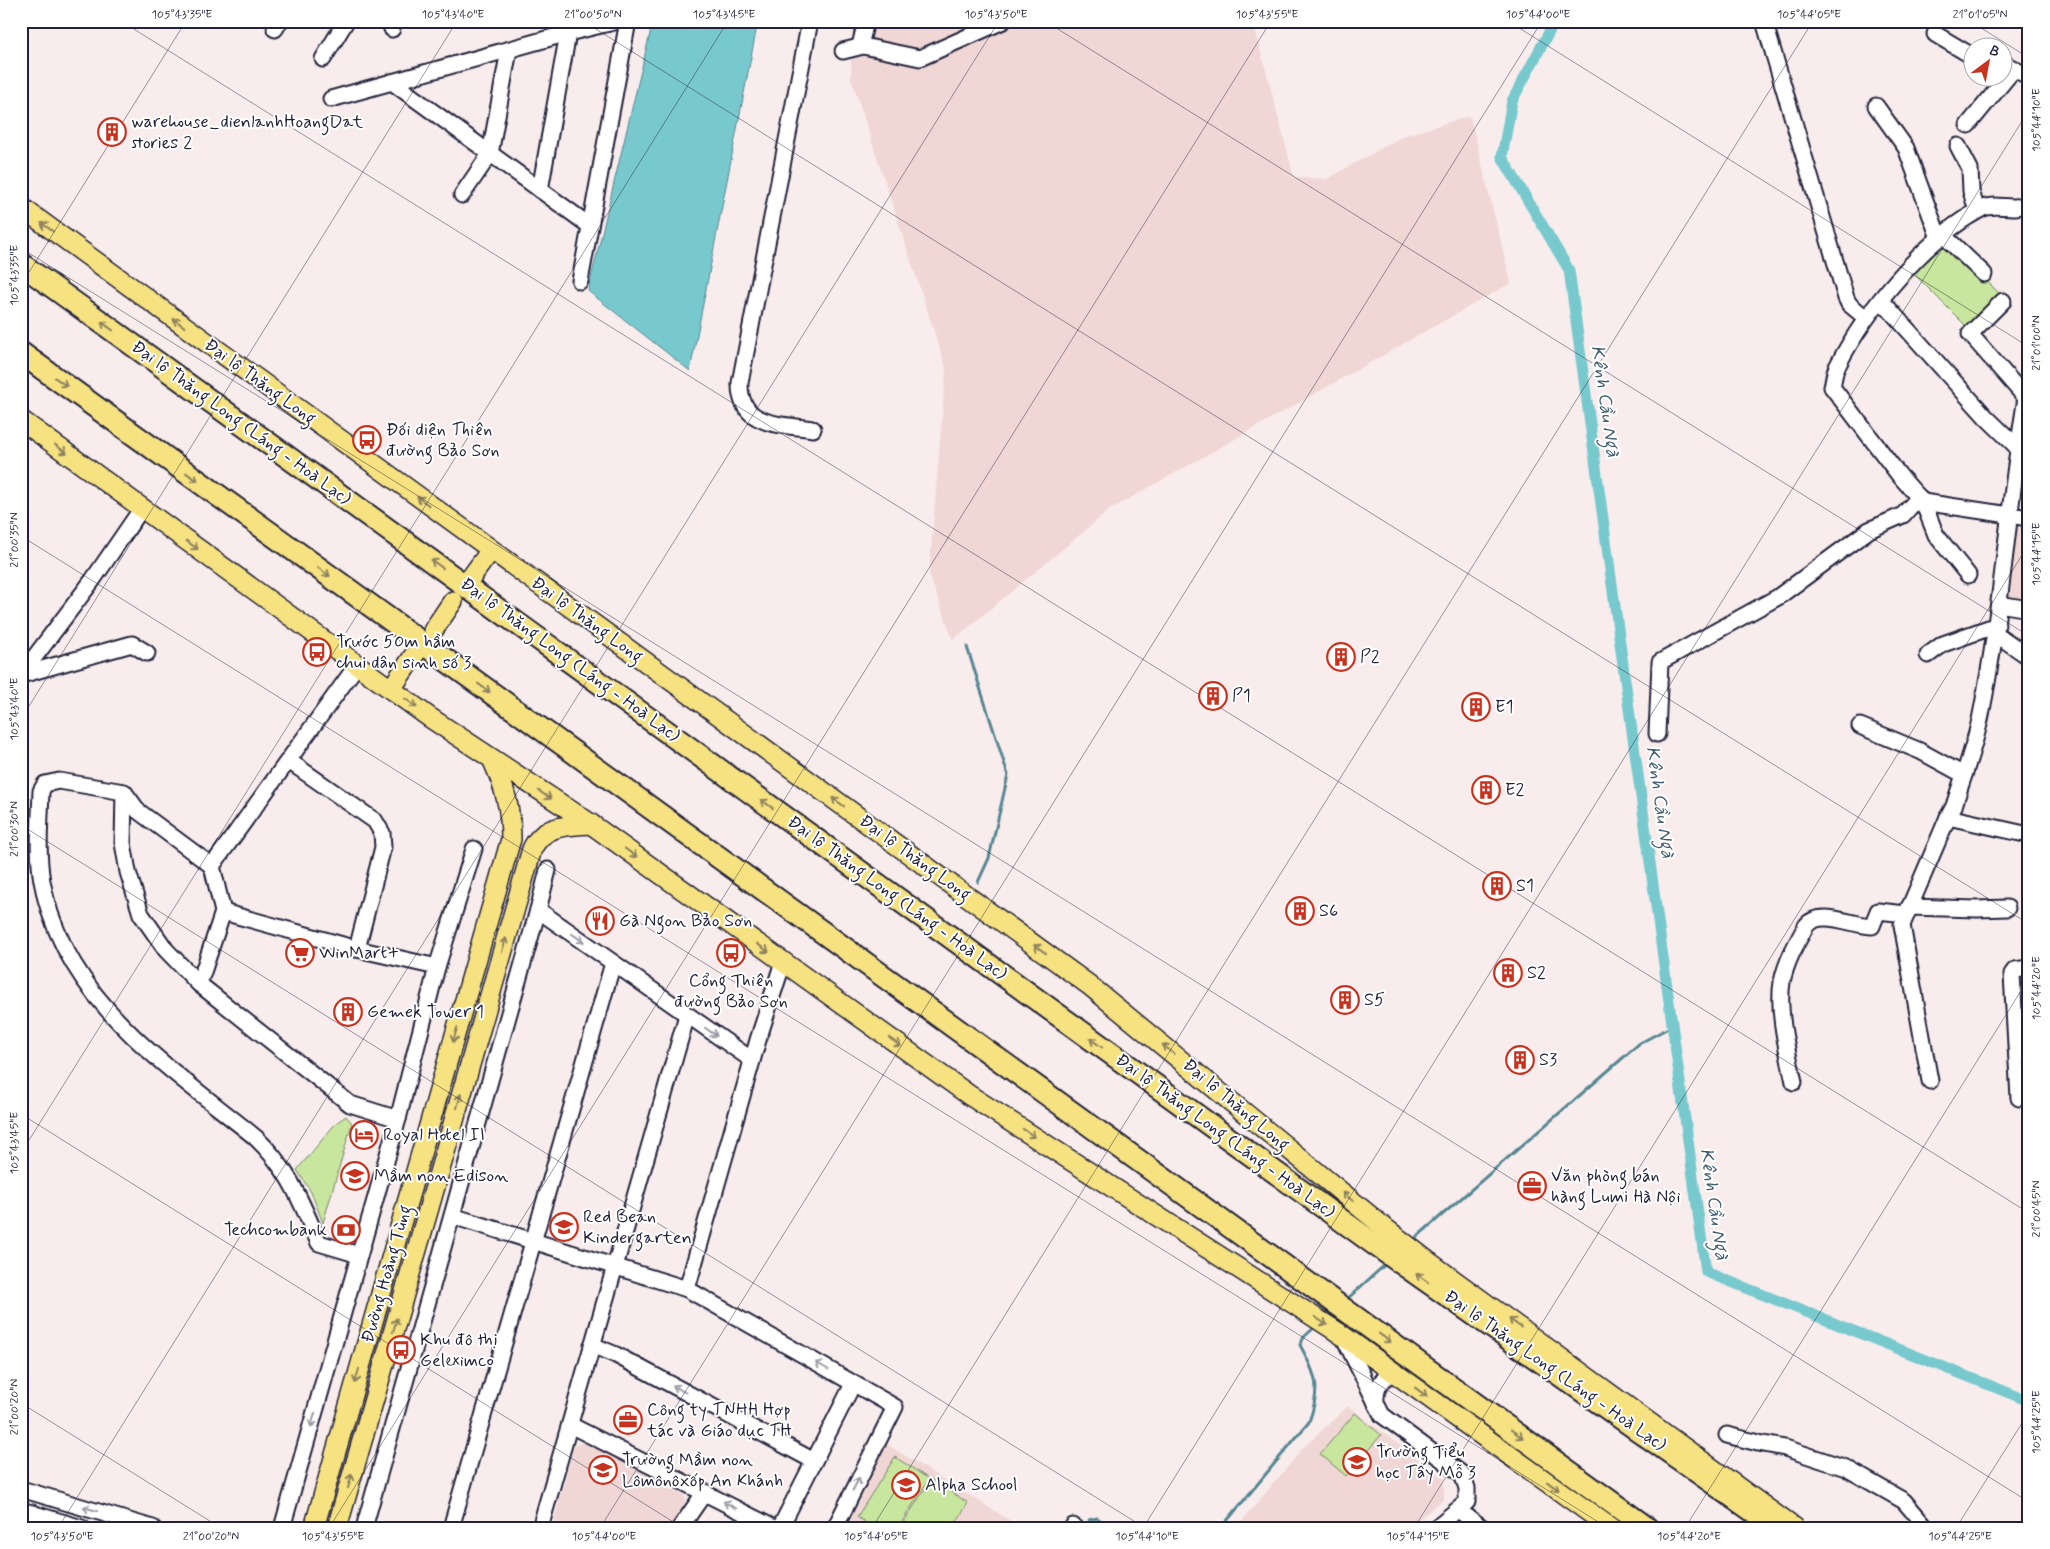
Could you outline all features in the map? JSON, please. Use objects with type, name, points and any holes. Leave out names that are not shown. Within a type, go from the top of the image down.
[{"type":"highway","name":"Đại lộ Thăng Long (Láng - Hoà Lạc)","points":[[21,264],[1381,1237],[1401,1263],[1777,1528]]},
{"type":"highway","points":[[21,353],[1647,1528]]},
{"type":"main road","name":"Đại lộ Thăng Long","points":[[21,207],[1089,985],[1381,1237],[1429,1262],[1794,1528]]},
{"type":"main road","points":[[21,420],[356,665],[493,761],[591,824],[969,1095],[1341,1334],[1611,1528]]},
{"type":"main road","points":[[469,580],[490,550]]},
{"type":"main road","points":[[434,629],[454,601]]},
{"type":"main road","points":[[391,688],[421,645]]},
{"type":"main road","name":"Đường Hoàng Tùng","points":[[314,1528],[511,839],[509,802],[493,761]]},
{"type":"main road","name":"Đường Hoàng Tùng","points":[[337,1528],[532,849],[536,841],[548,829],[591,824]]},
{"type":"street","points":[[323,59],[346,21]]},
{"type":"street","points":[[331,99],[568,33],[618,21]]},
{"type":"street","points":[[580,281],[628,21]]},
{"type":"street","points":[[810,21],[740,383],[740,396],[748,411],[767,422],[813,429]]},
{"type":"street","points":[[860,46],[866,21]]},
{"type":"street","points":[[843,51],[860,46],[920,58],[1003,21]]},
{"type":"street","points":[[1764,21],[1846,298],[1849,304],[1866,318]]},
{"type":"street","points":[[540,190],[568,33]]},
{"type":"street","points":[[1935,34],[1962,50]]},
{"type":"street","points":[[462,195],[490,154],[509,50]]},
{"type":"street","points":[[2012,69],[2029,77]]},
{"type":"street","points":[[392,82],[590,226]]},
{"type":"street","points":[[1968,125],[1992,88]]},
{"type":"street","points":[[1876,106],[1906,148],[1941,236],[1984,274]]},
{"type":"street","points":[[1958,146],[1970,169],[1971,191],[1977,211]]},
{"type":"street","points":[[1968,575],[1936,535],[1921,499],[1899,475],[1832,387],[1837,366],[1866,318],[1941,236],[1984,207],[2027,208]]},
{"type":"street","points":[[1881,300],[1986,416],[2018,448]]},
{"type":"street","points":[[1930,1081],[1902,925],[1954,806],[1981,718],[1996,629],[2009,515],[2022,482],[2018,448],[2027,397],[1970,334],[2003,301]]},
{"type":"street","points":[[1921,499],[2029,518]]},
{"type":"street","points":[[1657,734],[1660,662],[1778,597],[1869,530],[1903,515],[1921,499]]},
{"type":"street","points":[[142,508],[92,581],[21,675],[125,645],[132,644],[147,653]]},
{"type":"street","points":[[1999,604],[2029,610]]},
{"type":"street","points":[[1928,655],[1943,644],[1996,629]]},
{"type":"street","points":[[1996,629],[2029,657]]},
{"type":"street","points":[[212,866],[356,665]]},
{"type":"street","points":[[1860,726],[1920,751],[1964,775]]},
{"type":"street","points":[[289,761],[375,821],[382,833],[383,847],[357,949]]},
{"type":"street","points":[[199,984],[223,912],[212,866],[138,812],[124,792],[59,781],[45,784],[41,791],[40,849],[42,882],[55,926],[73,964],[102,1005],[142,1046],[255,1137],[272,1153],[284,1169],[294,1188],[319,1243],[359,1255]]},
{"type":"street","points":[[124,792],[124,851],[135,897],[152,932],[166,950],[199,984],[350,1104],[398,1118]]},
{"type":"street","points":[[1948,817],[2004,831],[2029,835]]},
{"type":"street","points":[[282,1528],[398,1118],[437,968],[474,849]]},
{"type":"street","points":[[364,1528],[548,870]]},
{"type":"street","points":[[1794,1082],[1782,1016],[1782,988],[1790,956],[1809,921],[1820,917],[1872,926],[1878,911],[2007,908]]},
{"type":"street","points":[[538,910],[752,1060]]},
{"type":"street","points":[[223,912],[357,949],[437,968]]},
{"type":"street","points":[[688,1289],[752,1060],[783,962]]},
{"type":"street","points":[[451,1528],[613,963]]},
{"type":"street","points":[[2019,1098],[2012,974],[2015,970],[2029,968]]},
{"type":"street","points":[[540,1528],[687,1015]]},
{"type":"street","points":[[462,1219],[688,1289],[895,1407],[835,1528]]},
{"type":"street","points":[[1341,1334],[1382,1416],[1462,1474],[1465,1480],[1468,1496],[1467,1502],[1435,1528]]},
{"type":"street","points":[[592,1345],[624,1360],[814,1461]]},
{"type":"street","points":[[1376,1405],[1376,1389],[1380,1383],[1394,1372]]},
{"type":"street","points":[[780,1528],[854,1384]]},
{"type":"street","points":[[570,1425],[774,1528]]},
{"type":"street","points":[[1727,1435],[1758,1444],[1785,1448],[1846,1468],[1904,1501],[1928,1528]]},
{"type":"street","points":[[21,1489],[147,1527]]},
{"type":"street","points":[[680,1528],[705,1492]]},
{"type":"street","points":[[1458,1510],[1483,1528]]},
{"type":"street","points":[[28,1528],[27,1511],[82,1528]]},
{"type":"shaded area","points":[[852,21],[1253,21],[1294,177],[1327,179],[1403,136],[1470,116],[1511,283],[1111,509],[953,640],[929,574],[946,368],[851,78]]},
{"type":"shaded area","points":[[2013,521],[2029,524],[2029,612],[2002,608]]},
{"type":"shaded area","name":"Trường Tiểu học Tây Mỗ 3","points":[[1348,1406],[1444,1478],[1444,1499],[1407,1528],[1236,1528],[1304,1447]]},
{"type":"shaded area","name":"Trường Mầm non Lômônôxốp An Khánh","points":[[585,1441],[684,1494],[686,1501],[669,1528],[552,1528],[574,1446]]},
{"type":"shaded area","name":"Alpha School","points":[[883,1442],[1022,1528],[838,1528]]},
{"type":"green space","points":[[1946,241],[2001,295],[1968,328],[1913,273]]},
{"type":"green space","points":[[346,1116],[352,1123],[323,1223],[311,1192],[297,1170],[336,1123]]},
{"type":"green space","points":[[1355,1413],[1381,1435],[1346,1476],[1320,1454]]},
{"type":"green space","points":[[895,1457],[929,1479],[898,1528],[874,1528],[857,1517]]},
{"type":"green space","points":[[931,1479],[968,1503],[953,1528],[900,1528]]},
{"type":"water","points":[[653,21],[758,21],[690,371],[588,291]]},
{"type":"waterway","name":"Kênh Cầu Ngà","points":[[1555,21],[1512,101],[1502,157],[1569,270],[1706,1272],[2029,1401]]},
{"type":"waterway","points":[[967,647],[1008,775],[989,858],[978,882]]},
{"type":"waterway","points":[[1411,1242],[1640,1043],[1672,1026]]},
{"type":"waterway","points":[[1346,1300],[1388,1262]]},
{"type":"waterway","points":[[1221,1528],[1309,1422],[1315,1400],[1315,1382],[1310,1365],[1300,1345],[1304,1337],[1317,1325]]},
{"type":"waterway","points":[[1089,1520],[1097,1518],[1112,1528]]},
{"type":"place","name":"warehouse_dienlanhHoangDat stories 2","points":[[112,132]]},
{"type":"place","name":"Đối diện Thiên đường Bảo Sơn","points":[[367,440]]},
{"type":"place","name":"Trước 50m hầm chui dân sinh số 3","points":[[317,652]]},
{"type":"place","name":"P2","points":[[1341,657]]},
{"type":"place","name":"P1","points":[[1213,696]]},
{"type":"place","name":"E1","points":[[1476,707]]},
{"type":"place","name":"E2","points":[[1486,790]]},
{"type":"place","name":"S1","points":[[1497,886]]},
{"type":"place","name":"S6","points":[[1300,911]]},
{"type":"place","name":"Gà Ngon Bảo Sơn","points":[[600,921]]},
{"type":"place","name":"WinMart+","points":[[300,953]]},
{"type":"place","name":"Cổng Thiên đường Bảo Sơn","points":[[731,953]]},
{"type":"place","name":"S2","points":[[1508,973]]},
{"type":"place","name":"S5","points":[[1345,1000]]},
{"type":"place","name":"Gemek Tower 1","points":[[348,1012]]},
{"type":"place","name":"S3","points":[[1520,1060]]},
{"type":"place","name":"Royal Hotel II","points":[[364,1135]]},
{"type":"place","name":"Mầm non Edison","points":[[355,1176]]},
{"type":"place","name":"Văn phòng bán hàng Lumi Hà Nội","points":[[1532,1186]]},
{"type":"place","name":"Red Bean Kindergarten","points":[[564,1227]]},
{"type":"place","name":"Techcombank","points":[[346,1230]]},
{"type":"place","name":"Khu đô thị Geleximco","points":[[401,1350]]},
{"type":"place","name":"Công ty TNHH Hợp tác và Giáo dục TH","points":[[628,1420]]},
{"type":"place","name":"Trường Tiểu học Tây Mỗ 3","points":[[1357,1462]]},
{"type":"place","name":"Trường Mầm non Lômônôxốp An Khánh","points":[[603,1470]]},
{"type":"place","name":"Alpha School","points":[[906,1485]]}]
